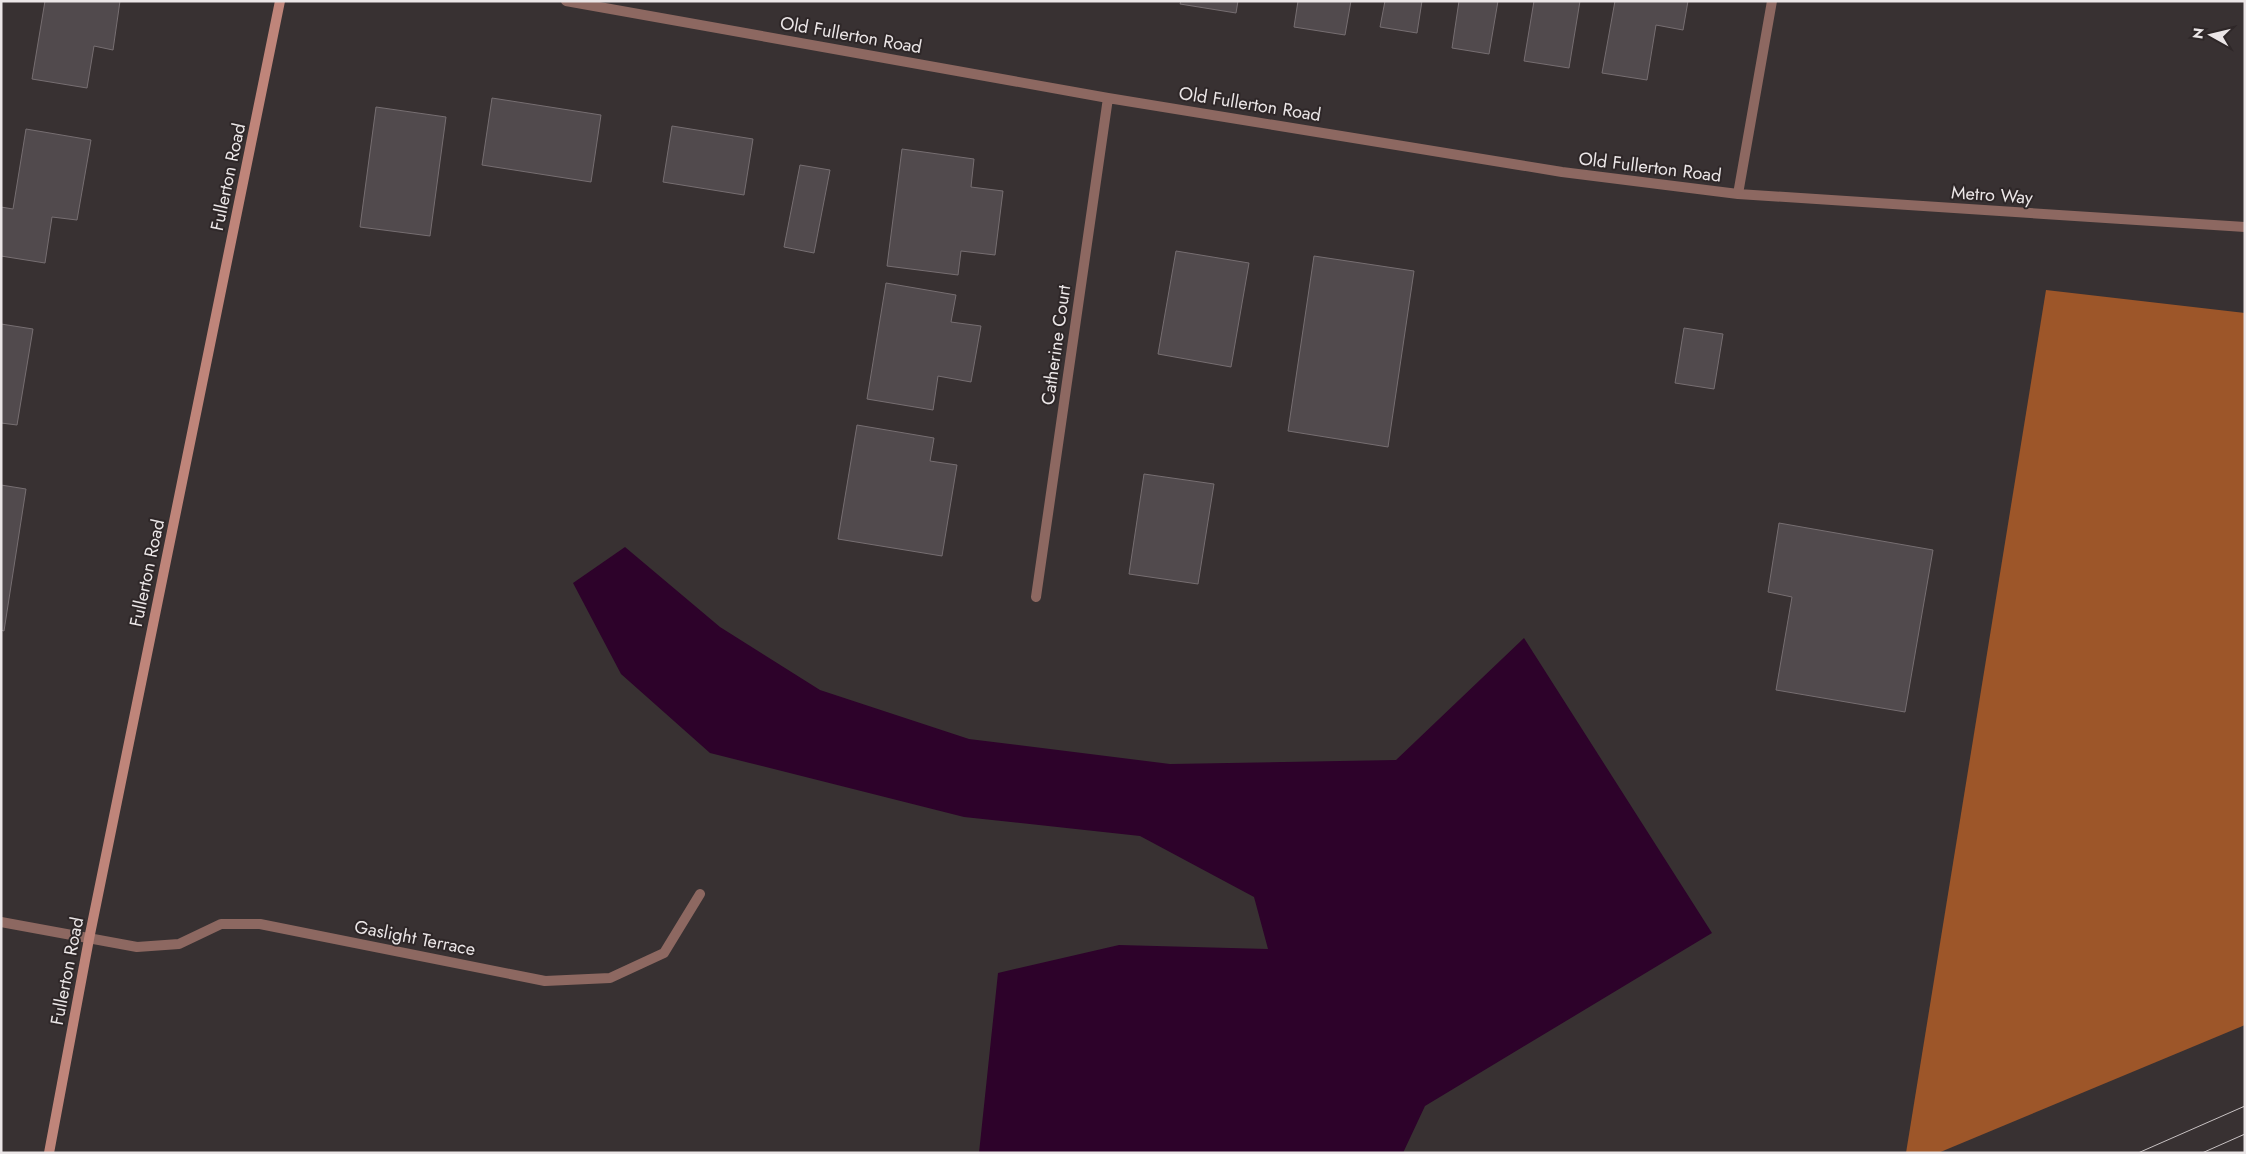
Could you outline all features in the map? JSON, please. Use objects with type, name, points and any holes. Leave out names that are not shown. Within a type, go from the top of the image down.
[{"type":"street","name":"Fullerton Road","points":[[49,1153],[89,939],[280,1]]},
{"type":"street","name":"Old Fullerton Road","points":[[566,1],[1108,98],[1562,172],[1738,194],[1772,1]]},
{"type":"street","name":"Catherine Court","points":[[1036,597],[1108,98]]},
{"type":"street","name":"Metro Way","points":[[1738,194],[2245,227]]},
{"type":"street","name":"Gaslight Terrace","points":[[1,922],[137,947],[179,944],[221,924],[260,924],[545,981],[610,978],[664,953],[700,894]]},
{"type":"shaded area","points":[[2046,290],[2245,313],[2245,1025],[1938,1153],[1906,1153]]},
{"type":"shaded area","points":[[625,547],[720,627],[820,690],[969,739],[1170,764],[1396,760],[1524,638],[1712,933],[1425,1106],[1403,1153],[979,1153],[998,973],[1119,945],[1268,949],[1254,897],[1140,836],[964,817],[710,753],[621,674],[573,583]]},
{"type":"building","points":[[45,1],[120,1],[113,50],[94,46],[87,88],[32,79]]},
{"type":"building","points":[[1181,1],[1238,1],[1236,13],[1180,4]]},
{"type":"building","points":[[1298,1],[1351,1],[1345,35],[1294,27]]},
{"type":"building","points":[[1385,1],[1422,1],[1417,33],[1380,27]]},
{"type":"building","points":[[1459,1],[1498,1],[1489,54],[1452,48]]},
{"type":"building","points":[[1534,1],[1580,1],[1569,68],[1524,61]]},
{"type":"building","points":[[1615,1],[1688,1],[1683,30],[1656,25],[1647,80],[1602,73]]},
{"type":"building","points":[[492,98],[601,115],[591,182],[482,165]]},
{"type":"building","points":[[376,107],[446,117],[430,236],[360,227]]},
{"type":"building","points":[[672,126],[753,139],[744,195],[663,182]]},
{"type":"building","points":[[26,129],[91,140],[77,220],[52,217],[45,263],[1,256],[1,207],[13,209]]},
{"type":"building","points":[[902,149],[974,159],[971,187],[1003,191],[995,255],[961,251],[958,275],[887,266]]},
{"type":"building","points":[[800,165],[830,170],[814,253],[784,247]]},
{"type":"building","points":[[1176,251],[1249,263],[1231,367],[1158,354]]},
{"type":"building","points":[[1314,256],[1414,271],[1388,447],[1288,431]]},
{"type":"building","points":[[886,283],[956,295],[951,322],[981,326],[971,382],[938,376],[933,410],[867,399]]},
{"type":"building","points":[[1,324],[33,329],[17,425],[1,423]]},
{"type":"building","points":[[1684,328],[1723,334],[1714,389],[1675,383]]},
{"type":"building","points":[[857,425],[934,438],[930,461],[957,465],[942,556],[838,539]]},
{"type":"building","points":[[1144,474],[1214,484],[1198,584],[1129,574]]},
{"type":"building","points":[[1,485],[26,489],[4,631],[1,630]]},
{"type":"building","points":[[1779,523],[1933,550],[1905,712],[1776,690],[1792,597],[1768,592]]},
{"type":"tram line","points":[[2138,1153],[2245,1106]]},
{"type":"tram line","points":[[2202,1153],[2245,1134]]}]
